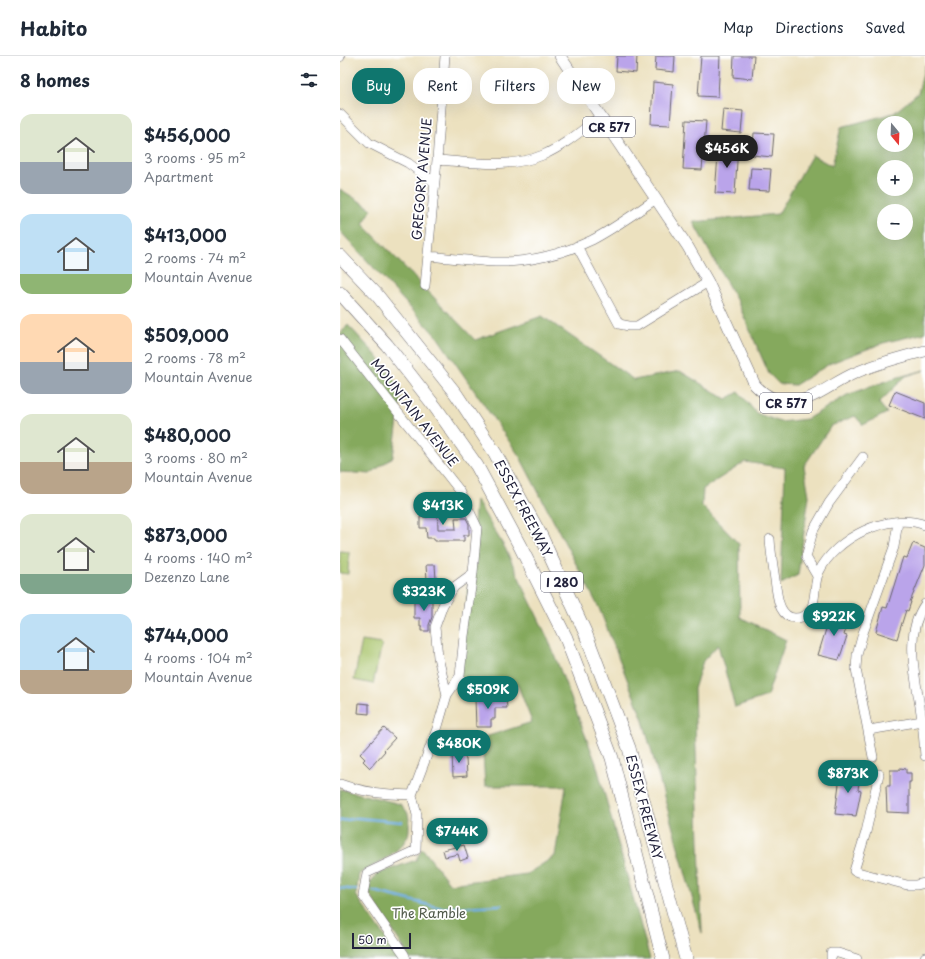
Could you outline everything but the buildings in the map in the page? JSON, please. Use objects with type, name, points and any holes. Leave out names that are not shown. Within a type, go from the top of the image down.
[{"type":"highway","name":"ESSEX FREEWAY","points":[[340,256],[377,295],[456,394],[495,453],[541,536],[585,632],[629,748],[686,959]]},
{"type":"highway","name":"ESSEX FREEWAY","points":[[340,293],[387,345],[436,408],[477,466],[566,638],[612,758],[663,959]]},
{"type":"main road","name":"CR 577","points":[[560,56],[688,247],[708,282],[755,385],[763,393],[778,401],[793,402],[806,400],[850,375],[869,367],[925,351]]},
{"type":"street","name":"GREGORY AVENUE","points":[[425,286],[445,56]]},
{"type":"street","points":[[340,114],[369,143],[408,163],[434,182]]},
{"type":"street","points":[[436,160],[494,163],[520,162],[542,155],[562,145],[601,116]]},
{"type":"street","points":[[428,256],[495,262],[541,257],[592,240],[607,232],[656,199]]},
{"type":"street","points":[[577,246],[619,324],[637,326],[708,282]]},
{"type":"street","name":"MOUNTAIN AVENUE","points":[[340,339],[460,491],[477,527],[473,573],[460,676],[447,695],[438,726],[412,795]]},
{"type":"street","points":[[817,576],[806,557],[813,530],[829,503],[863,456]]},
{"type":"street","points":[[873,757],[856,669],[857,655],[863,633],[894,547],[898,522]]},
{"type":"street","points":[[770,539],[771,560],[779,605],[785,614],[795,618],[806,615],[810,612],[814,602],[817,576],[825,561],[835,549],[846,541],[859,533],[881,525],[898,522],[910,522],[925,525]]},
{"type":"street","name":"MOUNTAIN AVENUE","points":[[447,695],[438,657],[435,627],[443,605],[454,587],[473,573]]},
{"type":"street","points":[[925,604],[921,610],[914,629],[912,649],[922,721],[925,756]]},
{"type":"street","points":[[869,730],[922,721]]},
{"type":"street","points":[[878,774],[866,832],[854,871],[907,885],[925,883]]},
{"type":"street","points":[[340,784],[360,791],[379,794],[412,795],[417,815],[416,850],[367,873],[363,895],[406,959]]},
{"type":"street","points":[[831,959],[831,953],[838,953],[857,959]]},
{"type":"green space","points":[[925,65],[925,333],[883,343],[831,363],[795,385],[779,384],[769,374],[738,303],[693,222],[778,214],[812,155],[832,166],[841,127],[877,117],[877,152],[913,152],[913,116],[883,116],[894,113],[918,93]]},
{"type":"green space","points":[[340,189],[372,209],[363,224],[475,340],[542,316],[634,380],[680,371],[726,399],[739,392],[756,413],[780,422],[807,419],[847,395],[895,378],[925,370],[906,376],[879,403],[887,413],[863,425],[855,416],[831,426],[804,466],[809,496],[798,575],[781,584],[785,468],[745,462],[703,489],[702,506],[739,544],[740,617],[786,640],[767,696],[735,707],[718,645],[703,661],[694,689],[702,933],[642,717],[599,608],[520,457],[438,338],[340,231]]},
{"type":"green space","points":[[348,325],[377,356],[402,391],[393,457],[370,474],[340,472],[340,334]]},
{"type":"green space","points":[[476,500],[505,548],[549,641],[596,763],[650,959],[409,959],[405,950],[370,895],[369,884],[377,874],[416,860],[422,848],[450,884],[527,874],[555,856],[566,786],[485,786],[482,738],[532,722],[517,683],[459,686]]},
{"type":"green space","points":[[340,551],[349,552],[348,574],[340,573]]},
{"type":"green space","points":[[362,641],[382,644],[373,684],[354,680]]},
{"type":"green space","name":"The Ramble","points":[[340,789],[400,804],[408,814],[409,832],[405,841],[387,858],[359,874],[356,895],[394,950],[398,959],[340,959]]},
{"type":"waterway","points":[[340,821],[358,818],[402,822]]},
{"type":"waterway","points":[[340,888],[357,890]]},
{"type":"waterway","points":[[373,891],[441,908],[501,905]]}]
